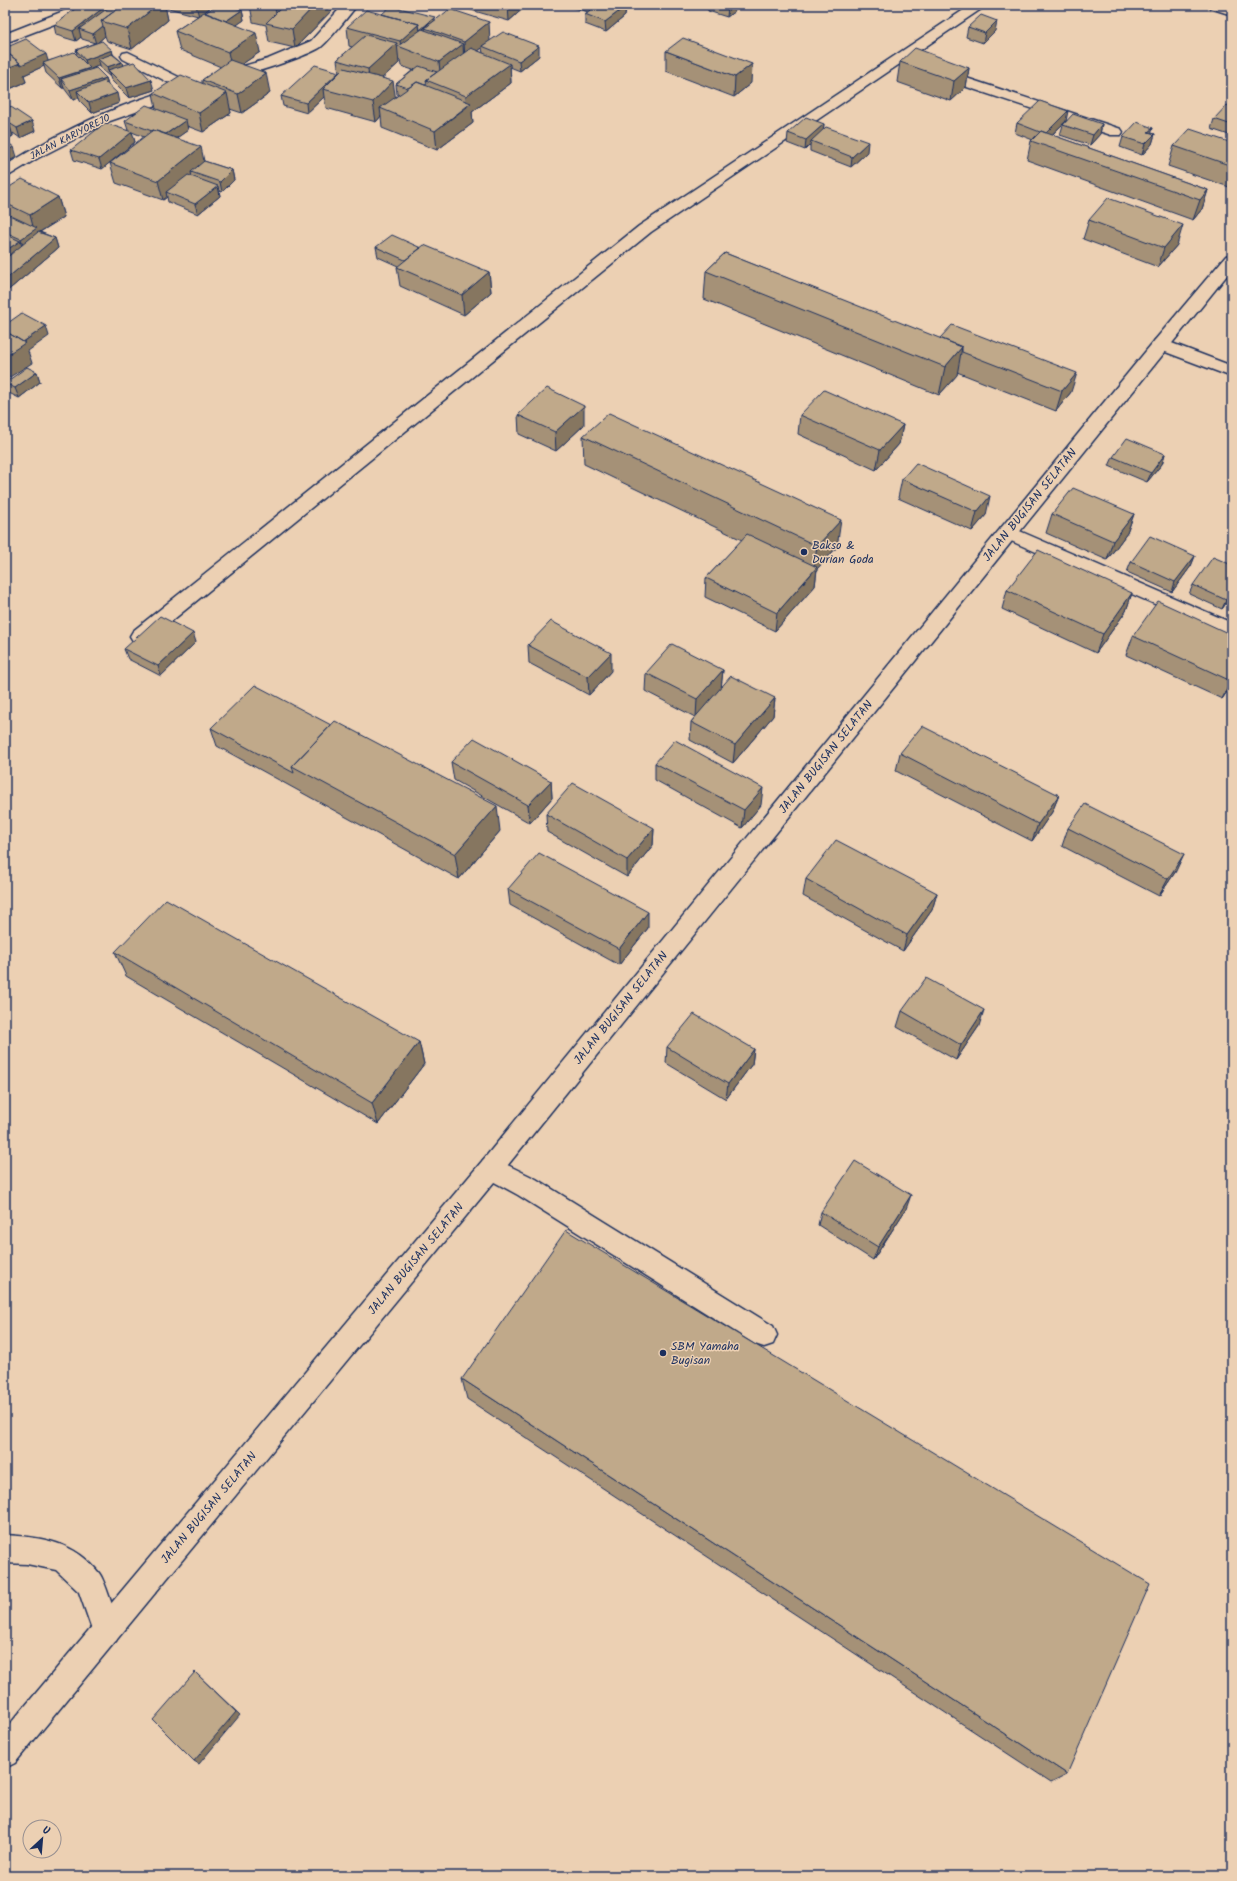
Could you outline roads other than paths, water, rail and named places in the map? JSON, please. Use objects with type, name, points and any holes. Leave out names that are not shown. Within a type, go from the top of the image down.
[{"type":"street","points":[[5,39],[91,5]]},
{"type":"street","name":"JALAN KARIYOREJO","points":[[5,172],[33,155],[105,118],[190,88],[273,62],[316,44],[350,5]]},
{"type":"street","points":[[139,637],[645,229],[980,5]]},
{"type":"street","points":[[1215,5],[1232,11]]},
{"type":"street","points":[[128,56],[190,88]]},
{"type":"street","points":[[898,60],[913,64]]},
{"type":"street","points":[[927,69],[1116,132]]},
{"type":"street","name":"JALAN BUGISAN SELATAN","points":[[5,1752],[491,1168],[1161,344],[1232,259]]},
{"type":"street","points":[[1161,344],[1232,372]]},
{"type":"street","points":[[1008,532],[1232,631]]},
{"type":"street","points":[[491,1168],[527,1187],[764,1336]]},
{"type":"street","points":[[5,1549],[27,1550],[63,1558],[90,1583],[106,1631]]},
{"type":"place","name":"Bakso & Durian Goda","points":[[804,552]]},
{"type":"place","name":"SBM Yamaha Bugisan","points":[[663,1353]]}]
